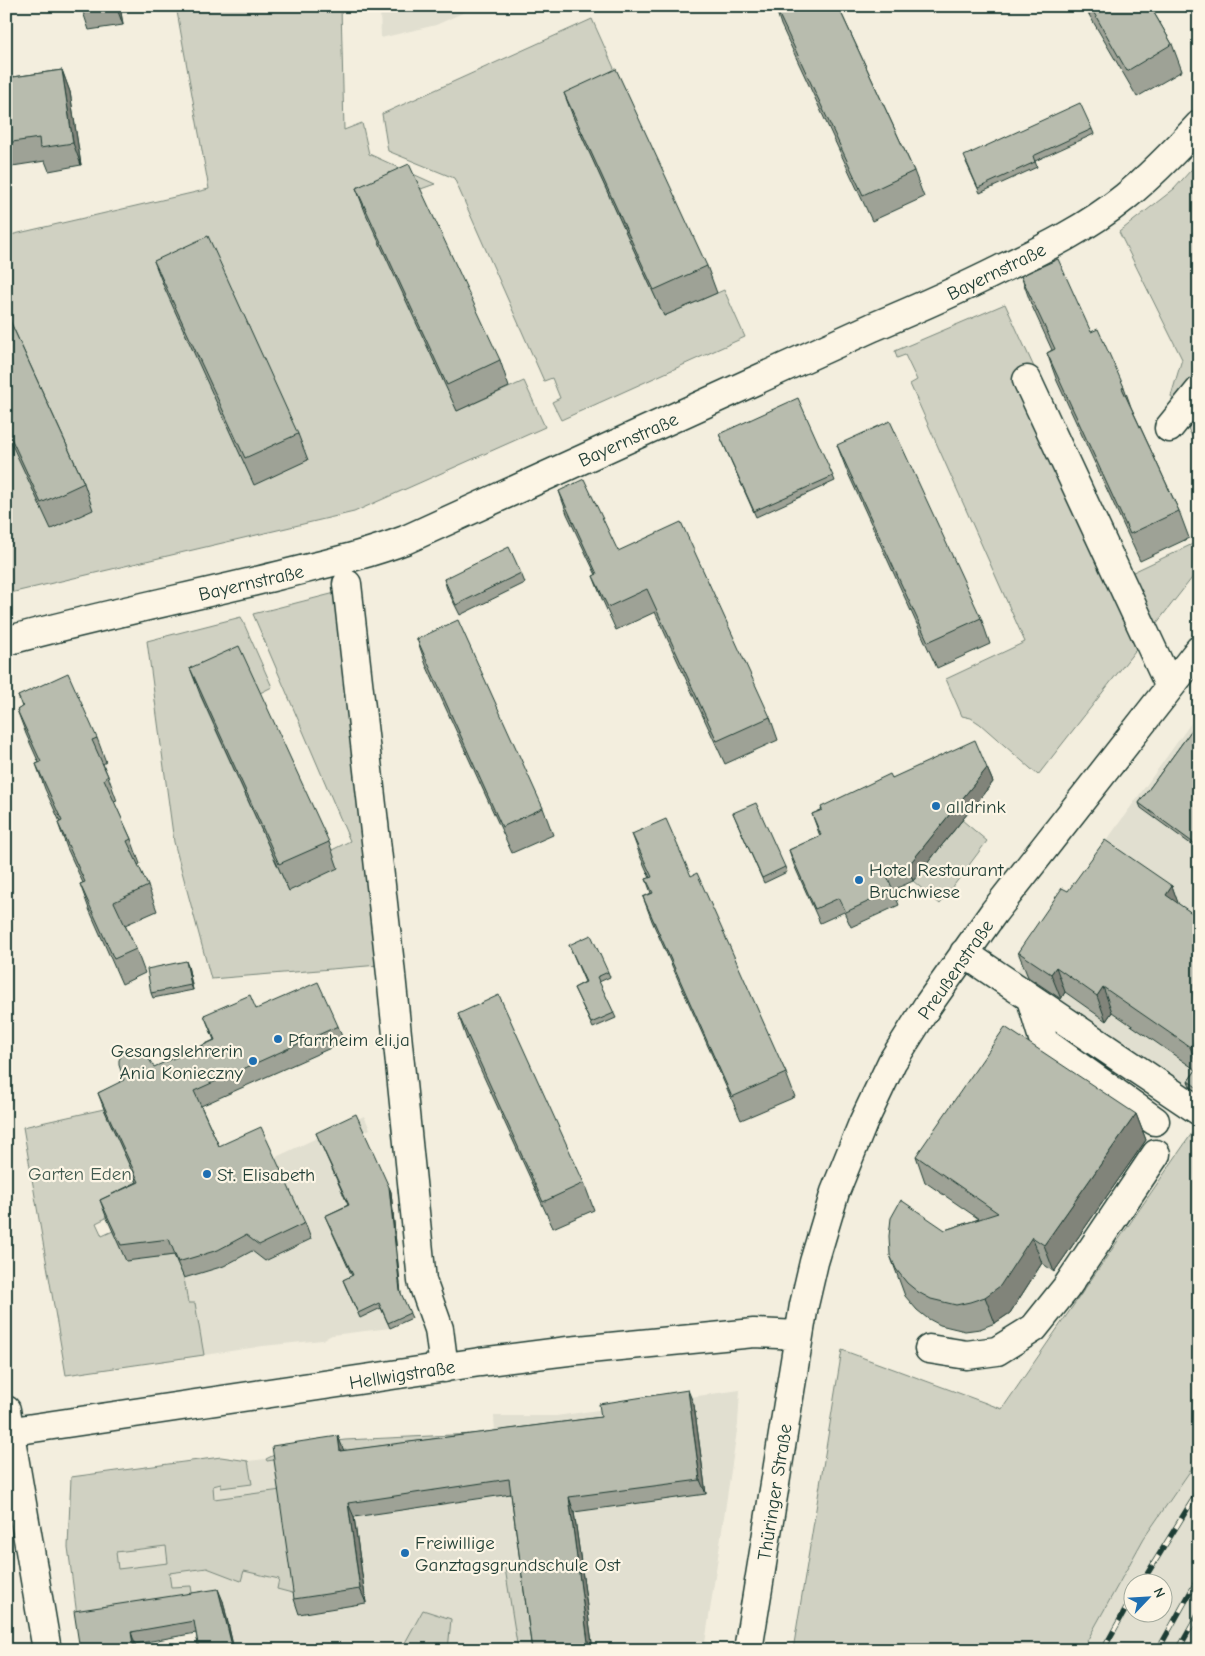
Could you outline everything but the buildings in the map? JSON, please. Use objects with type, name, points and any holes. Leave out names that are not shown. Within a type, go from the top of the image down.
[{"type":"street","name":"Bayernstraße","points":[[6,641],[123,610],[356,557],[405,540],[873,327],[950,294],[1045,248],[1076,231],[1125,197],[1158,170],[1199,125]]},
{"type":"street","points":[[1027,380],[1170,687]]},
{"type":"street","points":[[1169,428],[1199,391]]},
{"type":"street","points":[[347,584],[389,956],[422,1280],[439,1329],[444,1368]]},
{"type":"street","name":"Preußenstraße","points":[[799,1335],[814,1262],[835,1192],[863,1123],[892,1062],[928,1005],[994,912],[1199,650]]},
{"type":"street","points":[[964,953],[1199,1111]]},
{"type":"street","points":[[1031,998],[1044,1042],[1155,1121]]},
{"type":"street","points":[[928,1349],[967,1355],[998,1351],[1034,1328],[1066,1288],[1156,1154]]},
{"type":"street","name":"Hellwigstraße","points":[[7,1425],[568,1351],[754,1333],[799,1335]]},
{"type":"street","name":"Thüringer Straße","points":[[748,1650],[799,1335]]},
{"type":"street","points":[[7,1425],[47,1650]]},
{"type":"shaded area","points":[[380,6],[478,6],[436,25],[381,38]]},
{"type":"shaded area","points":[[1199,712],[1199,1120],[1003,991],[1104,844]]},
{"type":"shaded area","points":[[364,1116],[370,1129],[364,1132],[391,1192],[401,1296],[412,1318],[390,1328],[332,1335],[322,1340],[263,1346],[159,1362],[174,1255],[184,1277],[224,1266],[239,1258],[258,1243],[274,1158]]},
{"type":"shaded area","name":"Freiwillige Ganztagsgrundschule Ost","points":[[740,1390],[738,1424],[704,1650],[234,1650],[223,1601],[131,1615],[90,1506],[252,1480],[248,1461],[266,1459],[290,1447],[345,1440],[495,1433],[494,1416],[556,1416]]},
{"type":"shaded area","points":[[1199,1458],[1199,1638],[1192,1650],[1082,1650],[1122,1578],[1122,1624],[1172,1624],[1172,1574],[1124,1574],[1144,1538]]},
{"type":"green space","points":[[176,6],[341,6],[344,130],[362,123],[369,154],[435,184],[418,190],[457,411],[524,381],[545,427],[354,512],[6,594],[6,236],[209,189]]},
{"type":"green space","points":[[592,19],[626,95],[574,119],[664,316],[724,290],[745,337],[561,420],[552,402],[560,398],[552,378],[544,381],[454,178],[388,151],[382,114]]},
{"type":"green space","points":[[1199,161],[1199,442],[1192,436],[1171,396],[1182,359],[1119,232],[1174,189]]},
{"type":"green space","points":[[1005,304],[1129,574],[1199,541],[1199,569],[1038,775],[980,724],[971,718],[962,716],[946,679],[1025,642],[910,384],[917,380],[905,355],[897,358],[895,351]]},
{"type":"green space","points":[[339,592],[379,965],[211,979],[174,842],[147,641],[241,617],[272,687],[258,694],[200,695],[289,891],[330,851],[350,841],[253,614]]},
{"type":"green space","points":[[962,820],[987,841],[940,904],[913,881]]},
{"type":"green space","name":"Garten Eden","points":[[104,1109],[144,1198],[106,1216],[106,1218],[96,1223],[102,1236],[113,1231],[126,1260],[174,1255],[184,1278],[188,1303],[195,1303],[204,1355],[66,1375],[23,1127]]},
{"type":"green space","points":[[1199,1123],[1199,1458],[1144,1538],[1124,1574],[1122,1574],[1122,1578],[1082,1650],[793,1650],[842,1350],[1002,1409]]},
{"type":"green space","points":[[495,1433],[348,1463],[346,1449],[267,1461],[266,1459],[290,1447],[345,1440]]},
{"type":"green space","points":[[221,1457],[248,1461],[252,1484],[221,1488],[221,1484],[213,1486],[214,1499],[281,1490],[296,1594],[277,1589],[279,1579],[244,1571],[241,1581],[207,1568],[169,1573],[171,1587],[191,1586],[194,1605],[78,1623],[68,1547],[71,1477]],"holes":[[[166,1546],[168,1563],[118,1569],[116,1552]]]},
{"type":"green space","points":[[523,1565],[534,1650],[518,1650],[505,1568]]},
{"type":"green space","points":[[423,1610],[451,1619],[448,1650],[401,1650]]},
{"type":"railway","points":[[1147,1574],[1199,1490]]},
{"type":"railway","points":[[1158,1650],[1199,1577]]},
{"type":"railway","points":[[1178,1650],[1199,1613]]},
{"type":"railway","points":[[1103,1650],[1122,1616]]},
{"type":"place","name":"alldrink","points":[[936,806]]},
{"type":"place","name":"Hotel Restaurant Bruchwiese","points":[[859,880]]},
{"type":"place","name":"Pfarrheim eli.ja","points":[[278,1039]]},
{"type":"place","name":"Gesangslehrerin Ania Konieczny","points":[[253,1061]]},
{"type":"place","name":"St. Elisabeth","points":[[207,1174]]},
{"type":"place","name":"Freiwillige Ganztagsgrundschule Ost","points":[[405,1553]]}]
